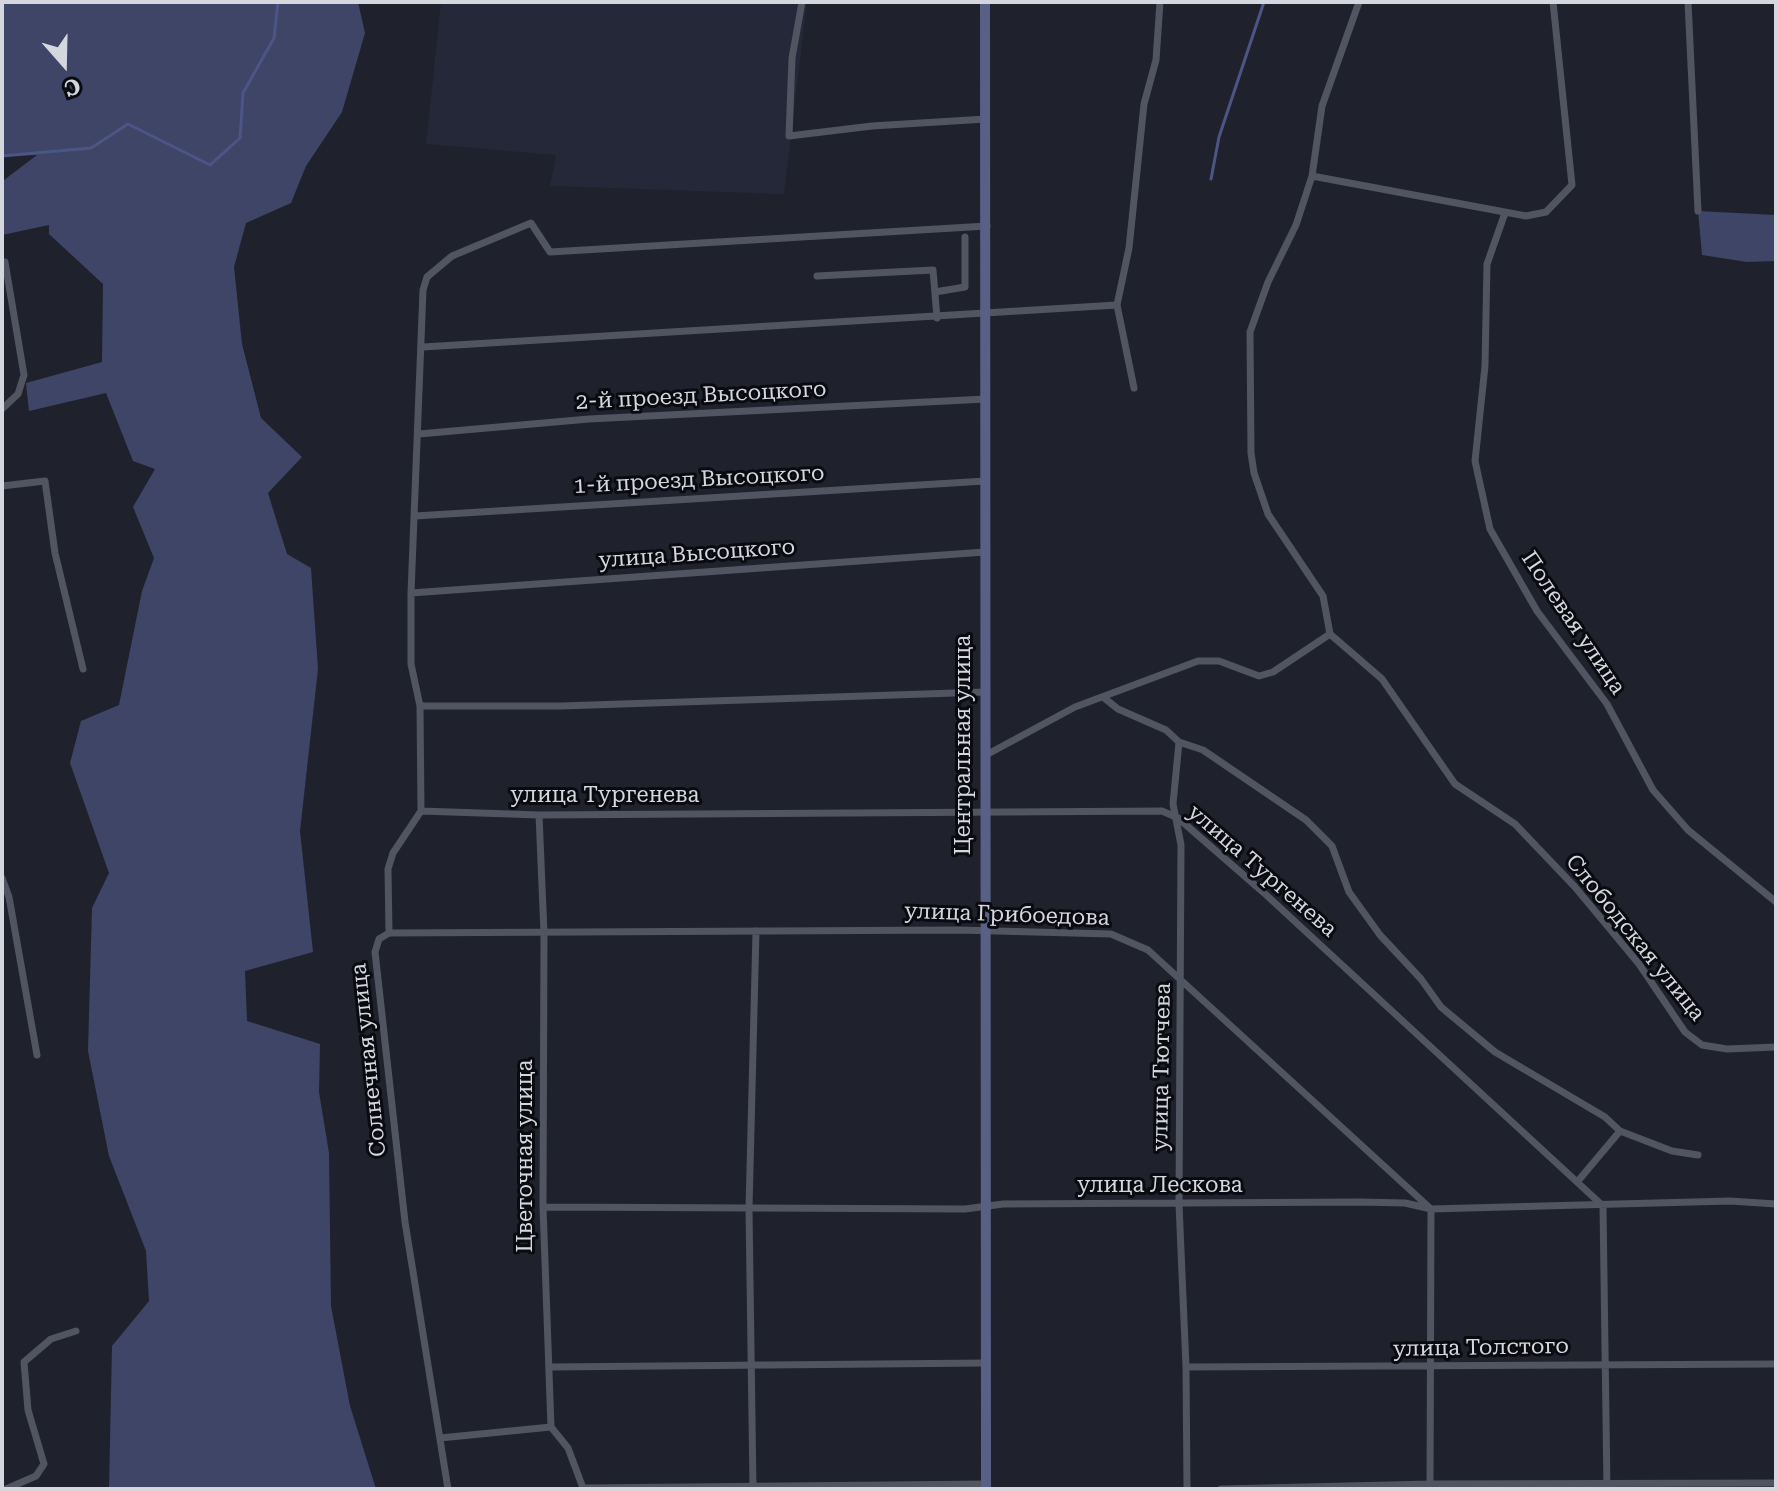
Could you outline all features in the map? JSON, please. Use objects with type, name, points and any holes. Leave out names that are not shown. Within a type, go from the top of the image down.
[{"type":"street","points":[[802,2],[792,58],[789,136],[872,126],[986,119]]},
{"type":"street","name":"Центральная улица","points":[[985,2],[986,1487]]},
{"type":"street","points":[[1134,388],[1117,305],[1129,248],[1144,104],[1156,60],[1160,2]]},
{"type":"street","points":[[986,755],[1075,707],[1198,661],[1219,661],[1259,676],[1273,672],[1330,634],[1323,596],[1268,514],[1251,453],[1250,332],[1268,282],[1296,225],[1312,176],[1322,106],[1359,2]]},
{"type":"street","points":[[1312,176],[1505,213],[1526,216],[1546,212],[1572,185],[1553,2]]},
{"type":"street","points":[[1688,2],[1698,211]]},
{"type":"street","name":"Полевая улица","points":[[1505,213],[1487,264],[1485,366],[1475,461],[1490,529],[1537,611],[1607,704],[1653,790],[1688,830],[1776,902]]},
{"type":"street","points":[[421,811],[420,706],[411,664],[411,593],[423,290],[433,270],[452,256],[531,223],[550,252],[987,226]]},
{"type":"street","points":[[935,292],[965,287],[965,237]]},
{"type":"street","points":[[2,262],[8,276],[24,375],[18,394],[2,409]]},
{"type":"street","points":[[817,276],[933,270],[937,318]]},
{"type":"street","points":[[423,347],[1117,305]]},
{"type":"street","name":"2-й проезд Высоцкого","points":[[419,434],[589,419],[986,399]]},
{"type":"street","points":[[2,486],[45,481],[55,553],[83,669]]},
{"type":"street","name":"1-й проезд Высоцкого","points":[[415,516],[985,481]]},
{"type":"street","name":"улица Высоцкого","points":[[411,593],[985,552]]},
{"type":"street","name":"Слободская улица","points":[[1330,634],[1382,679],[1455,784],[1515,824],[1575,887],[1639,964],[1685,1032],[1702,1045],[1772,1048]]},
{"type":"street","points":[[420,706],[561,706],[985,692]]},
{"type":"street","points":[[1103,697],[1118,709],[1166,730],[1179,742],[1216,759],[1306,820],[1338,859],[1349,892],[1441,1007],[1495,1052],[1605,1117],[1620,1131],[1672,1151],[1698,1155]]},
{"type":"street","name":"улица Тютчева","points":[[1179,742],[1173,804],[1181,845],[1179,1204],[1186,1367],[1187,1489]]},
{"type":"street","name":"улица Тургенева","points":[[421,811],[539,815],[1162,811],[1178,818],[1603,1206]]},
{"type":"street","name":"Солнечная улица","points":[[421,811],[393,853],[388,869],[389,933],[379,939],[375,952],[416,1298],[448,1489]]},
{"type":"street","name":"Цветочная улица","points":[[539,815],[544,933],[543,1207],[551,1427]]},
{"type":"street","points":[[2,878],[9,897],[37,1055]]},
{"type":"street","points":[[753,1488],[749,1209],[756,931]]},
{"type":"street","name":"улица Грибоедова","points":[[389,933],[756,931],[1124,938],[1148,950],[1431,1209]]},
{"type":"street","points":[[1578,1181],[1620,1131]]},
{"type":"street","name":"улица Лескова","points":[[543,1207],[965,1209],[985,1205],[1360,1202],[1405,1203],[1431,1209],[1730,1201],[1776,1204]]},
{"type":"street","points":[[1603,1206],[1607,1486]]},
{"type":"street","points":[[1430,1486],[1428,1367],[1431,1209]]},
{"type":"street","points":[[6,1489],[36,1476],[44,1464],[28,1410],[24,1362],[51,1339],[76,1331]]},
{"type":"street","points":[[550,1367],[986,1363]]},
{"type":"street","name":"улица Толстого","points":[[1186,1367],[1776,1364]]},
{"type":"street","points":[[440,1438],[551,1427],[568,1448],[583,1488],[986,1487]]},
{"type":"street","points":[[1221,1489],[1776,1483]]},
{"type":"shaded area","points":[[2,2],[358,2],[365,33],[342,112],[306,166],[291,203],[246,223],[234,267],[242,344],[261,418],[302,457],[268,493],[287,554],[311,568],[318,669],[300,831],[313,952],[245,971],[247,1021],[320,1044],[319,1092],[329,1153],[331,1306],[350,1406],[376,1489],[109,1489],[112,1346],[149,1301],[146,1251],[109,1156],[88,1051],[92,908],[109,873],[70,763],[81,721],[119,705],[142,591],[154,558],[133,507],[155,469],[133,461],[106,393],[29,411],[26,383],[102,362],[103,284],[49,234],[49,225],[2,235],[4,180],[37,155],[2,156]]},
{"type":"shaded area","points":[[441,2],[807,2],[784,194],[550,186],[556,155],[426,144]]},
{"type":"shaded area","points":[[1698,211],[1776,215],[1776,261],[1747,262],[1702,255]]},
{"type":"waterway","points":[[2,156],[91,148],[128,124],[210,165],[240,138],[243,93],[274,38],[278,2]]},
{"type":"waterway","points":[[1211,179],[1219,137],[1264,2]]}]
